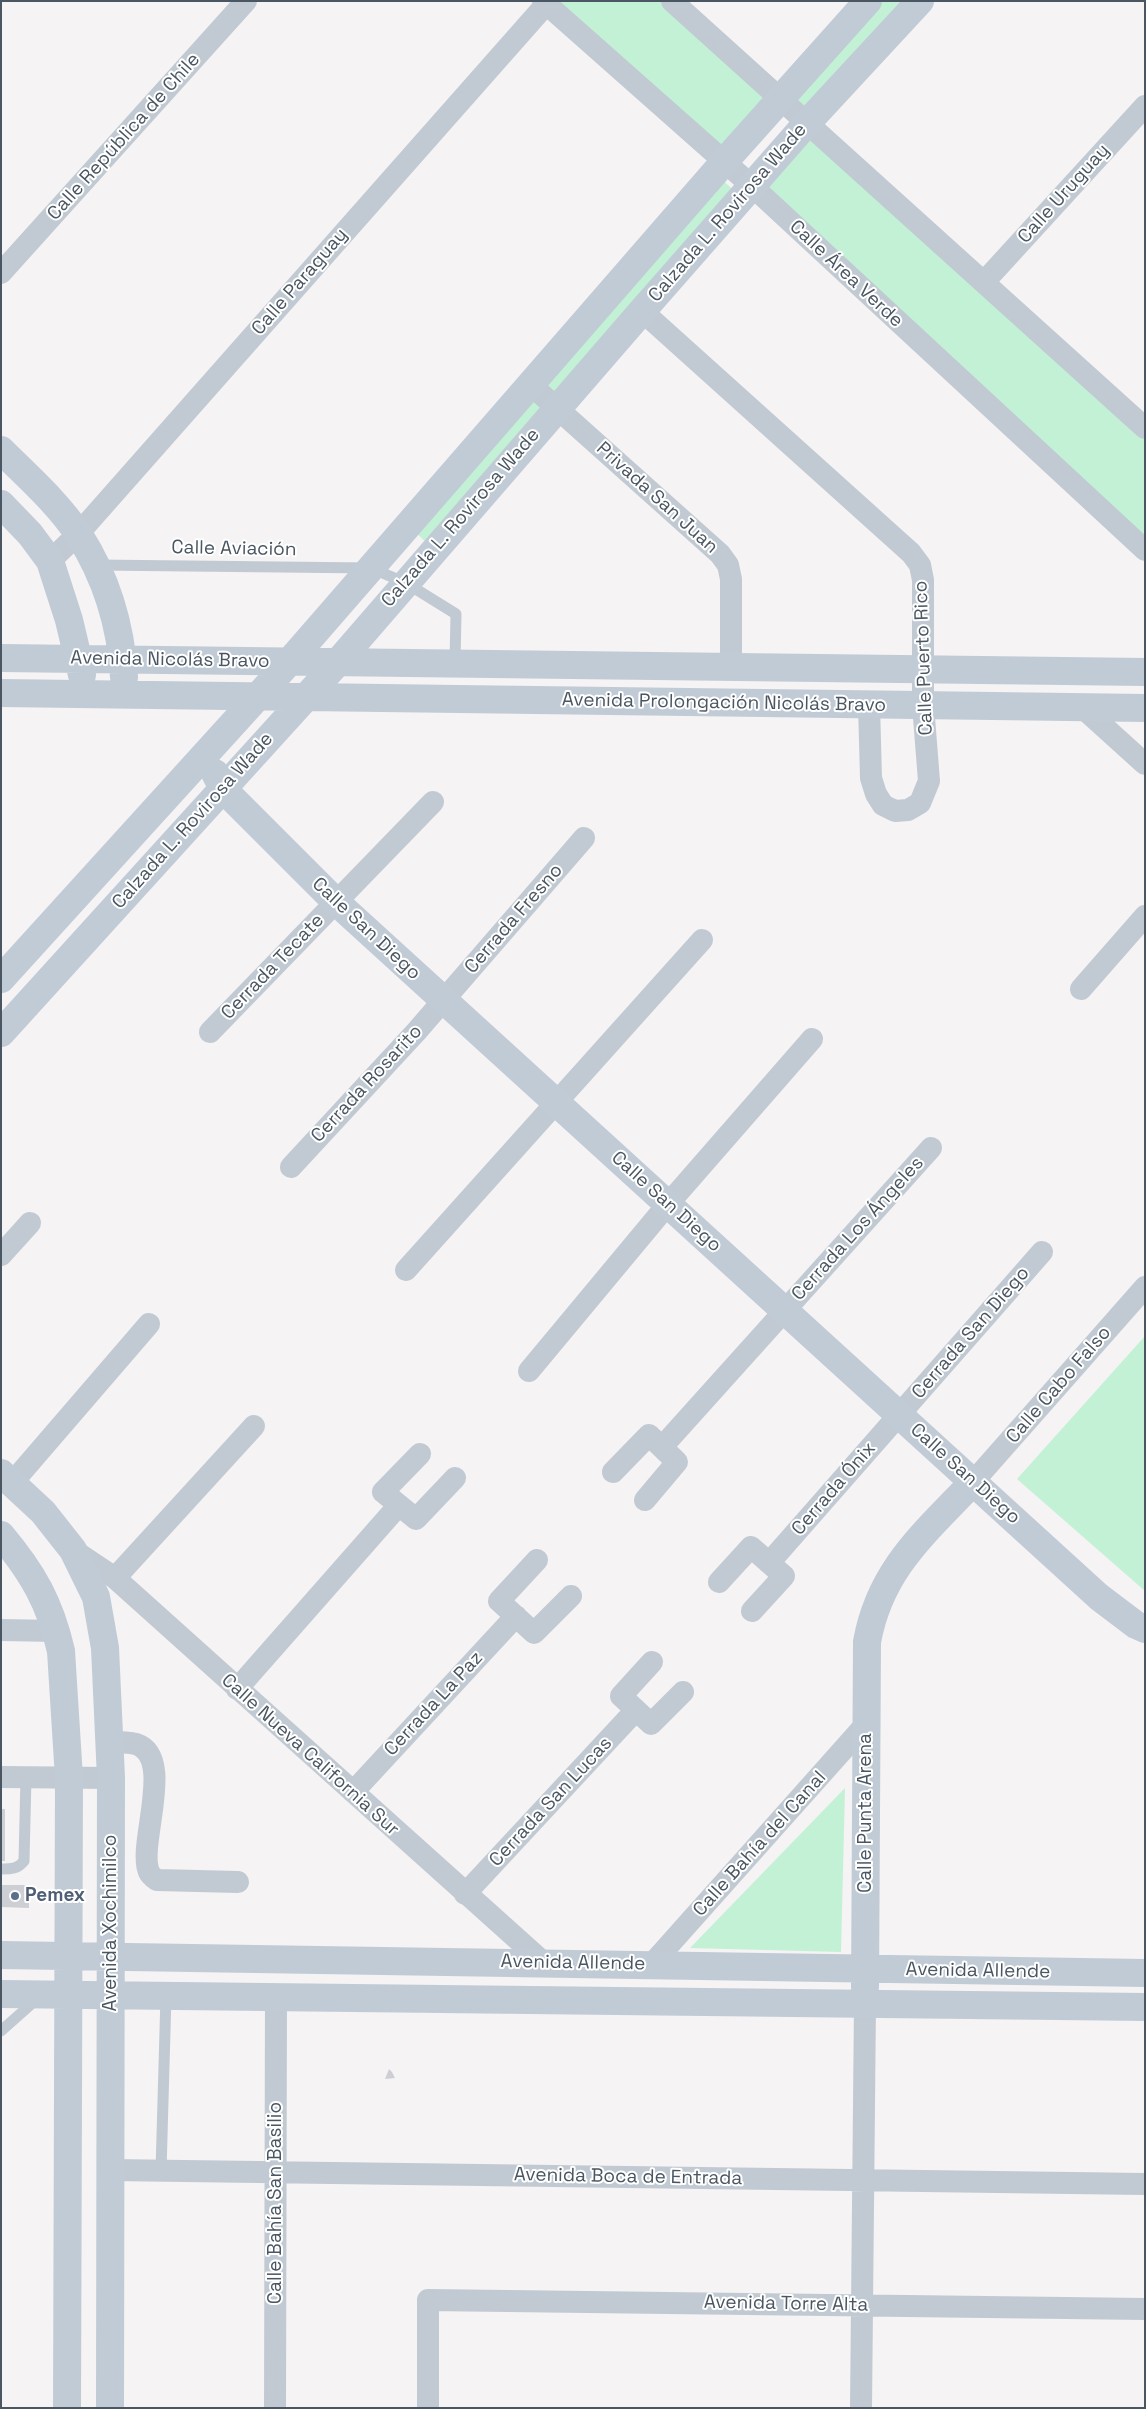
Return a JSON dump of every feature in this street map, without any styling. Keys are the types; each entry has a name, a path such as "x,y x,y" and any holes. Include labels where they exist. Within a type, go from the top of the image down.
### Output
{"street":[{"name":"Calle República de Chile","path":"1,273 246,1"},
{"path":"672,1 1145,428"},
{"name":"Calzada L. Rovirosa Wade","path":"1,979 206,756 724,162 868,1"},
{"name":"Calzada L. Rovirosa Wade","path":"1,1033 338,662 556,408 807,123 920,1"},
{"name":"Calle Área Verde","path":"546,2 752,186 1145,550"},
{"name":"Calle Paraguay","path":"50,561 78,534 546,2"},
{"name":"Calle Uruguay","path":"984,282 1145,106"},
{"name":"Calle Puerto Rico","path":"642,311 912,553 920,565 924,580 924,705 928,781 926,791 920,803 908,810 895,811 883,805 876,794 871,778 869,705"},
{"name":"Privada San Juan","path":"531,385 720,554 728,565 731,579 731,667"},
{"path":"1,450 43,492 78,534 96,565 115,616 123,659 126,696"},
{"path":"1,504 30,534 50,561 69,620 86,695"},
{"name":"Avenida Nicolás Bravo","path":"1,658 338,662"},
{"name":"Avenida Prolongación Nicolás Bravo","path":"338,662 1145,672"},
{"name":"Avenida Nicolás Bravo","path":"1,694 303,699"},
{"name":"Avenida Prolongación Nicolás Bravo","path":"303,699 1145,708"},
{"path":"1082,707 1145,764"},
{"name":"Calle San Diego","path":"206,756 223,789 336,902 1099,1597 1136,1625 1145,1629"},
{"name":"Cerrada Tecate","path":"210,1032 433,802"},
{"name":"Cerrada Fresno","path":"444,1000 584,838"},
{"path":"1082,990 1145,916"},
{"path":"406,1270 702,940"},
{"name":"Cerrada Rosarito","path":"291,1168 444,1000"},
{"path":"529,1371 668,1204 812,1039"},
{"name":"Cerrada Los Ángeles","path":"663,1448 931,1148"},
{"path":"1,1256 30,1223"},
{"name":"Cerrada San Diego","path":"899,1414 1042,1252"},
{"name":"Calle Cabo Falso","path":"973,1482 1145,1287"},
{"path":"7,1478 149,1324"},
{"name":"Cerrada Ónix","path":"769,1563 899,1414"},
{"path":"116,1578 254,1426"},
{"path":"613,1472 663,1448"},
{"path":"644,1500 663,1448"},
{"path":"420,1454 383,1492 416,1518 455,1478"},
{"name":"Avenida Xochimilco","path":"7,1478 43,1512 73,1550 96,1597 105,1648 111,1778 110,2408"},
{"name":"Calle Punta Arena","path":"861,2408 865,2180 867,1642 875,1606 888,1580 908,1552 973,1482"},
{"path":"237,1689 400,1505"},
{"path":"1,1535 27,1566 43,1595 56,1631 61,1652 69,1778 69,1956 55,1994 67,2408"},
{"path":"719,1582 751,1548 784,1576 752,1611"},
{"name":"Calle Nueva California Sur","path":"73,1550 116,1578 544,1964"},
{"path":"537,1560 499,1601 534,1633 571,1596"},
{"name":"Cerrada La Paz","path":"353,1792 516,1616"},
{"path":"1,1630 56,1631"},
{"path":"652,1662 622,1696 636,1710 651,1724 683,1692"},
{"name":"Cerrada San Lucas","path":"465,1894 636,1710"},
{"name":"Calle Bahía del Canal","path":"652,1964 866,1724"},
{"path":"110,1742 137,1744 148,1752 153,1768 154,1804 147,1858 149,1872 157,1880 238,1882"},
{"path":"1,1777 111,1778"},
{"name":"Avenida Allende","path":"1,1955 1145,1973"},
{"name":"Avenida Allende","path":"1,1994 1145,2007"},
{"name":"Calle Bahía San Basilio","path":"275,2408 276,1997"},
{"name":"Avenida Boca de Entrada","path":"110,2170 1145,2184"},
{"name":"Avenida Torre Alta","path":"428,2408 428,2300 1145,2309"}],"lane":[{"name":"Calle Aviación","path":"96,565 371,568"},
{"path":"371,568 406,582 456,614 455,664"},
{"path":"1,1869 13,1869 24,1860 26,1778"},
{"path":"1,2031 55,1994"},
{"path":"161,2171 166,1996"}],"green space":[{"path":"545,1 670,1 778,99 723,160"},
{"path":"872,1 917,1 807,120 785,99"},
{"path":"807,124 1145,428 1145,550 752,187"},
{"path":"716,174 741,197 557,407 532,384"},
{"path":"531,386 556,408 433,549 409,526"},
{"path":"1145,1336 1145,1591 1017,1479"},
{"path":"845,1788 841,1952 690,1948"}],"building":[{"path":"1,1809 5,1809 5,1861 1,1861"},
{"name":"Pemex","path":"1,1885 29,1885 29,1908 1,1907"},
{"path":"389,2069 392,2072 395,2078 385,2079"}],"place":[{"name":"Pemex","path":"15,1896"}]}
